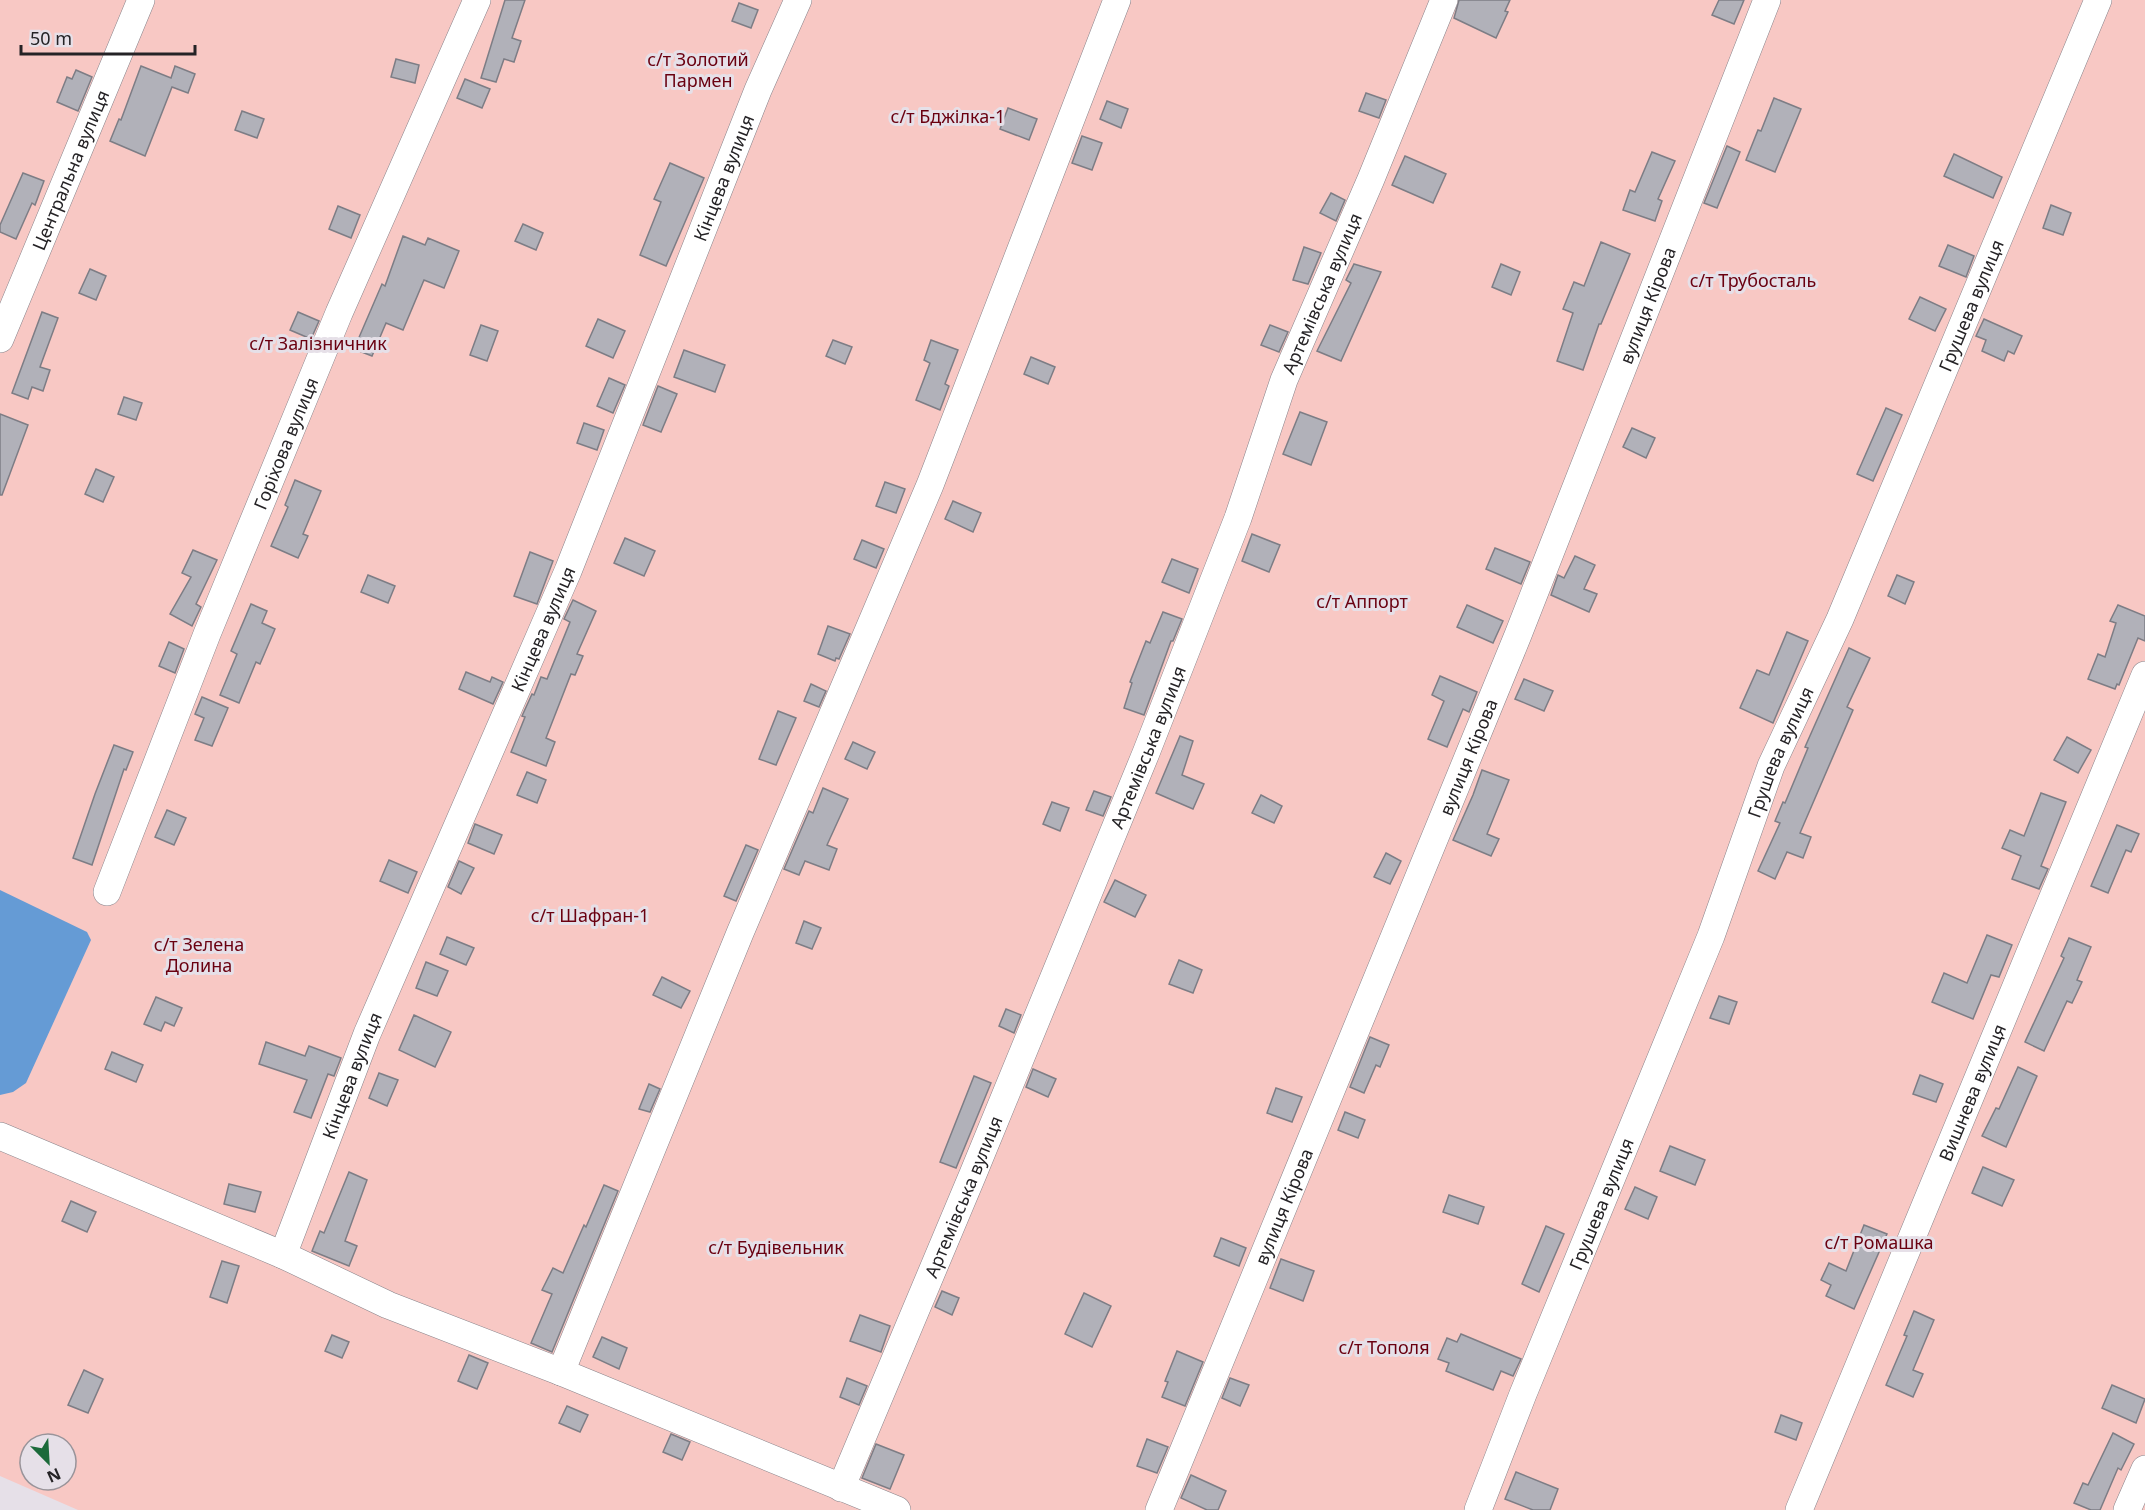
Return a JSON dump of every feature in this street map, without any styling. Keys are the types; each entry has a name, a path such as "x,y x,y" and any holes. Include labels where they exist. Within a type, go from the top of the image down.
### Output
{"street":[{"name":"Центральна вулиця","path":"0,339 141,0"},
{"name":"Горіхова вулиця","path":"107,892 207,634 339,313 477,0"},
{"name":"Кінцева вулиця","path":"284,1255 367,1034 568,571 758,90 798,0"},
{"path":"561,1372 740,933 930,485 1117,0"},
{"name":"Артемівська вулиця","path":"841,1488 1137,775 1238,518 1284,380 1371,179 1444,0"},
{"name":"вулиця Кірова","path":"1159,1510 1518,635 1767,0"},
{"name":"Грушева вулиця","path":"1478,1510 1523,1394 1711,936 1771,766 1845,608 2098,0"},
{"name":"Вишнева вулиця","path":"1799,1510 2145,675"},
{"path":"0,1136 284,1255 388,1305 561,1372 897,1510"},
{"path":"2127,1510 2145,1469"}],"green space":[{"path":"0,0 2145,0 2145,1510 78,1510 37,1492 78,1492 78,1432 18,1432 18,1484 0,1476"}],"water":[{"path":"0,890 87,932 91,940 26,1083 13,1092 0,1095"}],"building":[{"path":"505,0 525,0 512,38 521,41 514,62 504,59 496,82 481,78"},
{"path":"1459,0 1510,0 1505,11 1508,12 1496,38 1454,18"},
{"path":"1719,0 1744,0 1734,24 1712,15"},
{"path":"739,3 758,10 751,28 732,21"},
{"path":"396,59 419,65 415,83 391,77"},
{"path":"141,66 171,78 175,66 195,74 188,93 172,87 145,156 110,141 119,119 121,120"},
{"path":"76,70 92,77 78,111 57,102 67,77 72,79"},
{"path":"465,79 490,89 482,108 457,98"},
{"path":"1366,93 1386,100 1379,118 1359,111"},
{"path":"1774,98 1801,109 1775,172 1746,160"},
{"path":"1107,101 1128,109 1121,128 1100,119"},
{"path":"1008,108 1037,119 1029,140 1000,129"},
{"path":"242,111 264,119 257,138 235,130"},
{"path":"1082,136 1102,143 1092,170 1072,163"},
{"path":"1727,146 1740,152 1717,208 1704,203"},
{"path":"1652,152 1675,161 1658,199 1662,201 1655,221 1623,210 1630,190 1635,192"},
{"path":"1954,154 2002,177 1993,198 1944,176"},
{"path":"1405,156 1446,174 1433,203 1392,185"},
{"path":"670,163 704,178 666,266 640,255 661,202 654,199"},
{"path":"23,173 44,181 35,205 32,203 16,239 0,232 0,225"},
{"path":"1331,193 1345,200 1336,221 1320,213"},
{"path":"2051,205 2071,213 2063,235 2043,228"},
{"path":"338,206 360,215 351,238 329,229"},
{"path":"523,224 543,233 536,250 515,241"},
{"path":"403,236 425,245 428,238 459,251 444,288 424,280 403,330 386,323 372,356 354,349 382,284 385,286"},
{"path":"1601,242 1630,254 1601,324 1599,324 1583,370 1557,361 1573,313 1563,309 1574,282 1584,286"},
{"path":"1948,245 1974,256 1966,277 1939,266"},
{"path":"1304,247 1321,253 1308,284 1293,280"},
{"path":"1354,264 1381,272 1341,361 1317,351 1351,283 1346,280"},
{"path":"1501,264 1520,272 1511,295 1492,287"},
{"path":"90,269 106,276 96,300 79,293"},
{"path":"1920,297 1946,309 1935,331 1909,319"},
{"path":"42,312 58,318 40,367 50,370 43,391 32,387 28,399 12,393"},
{"path":"298,312 319,321 311,339 290,330"},
{"path":"598,319 625,331 613,358 586,346"},
{"path":"1984,319 2022,336 2014,354 2008,351 2004,361 1982,351 1986,340 1976,336"},
{"path":"481,325 498,331 487,361 470,355"},
{"path":"1270,325 1288,332 1279,352 1261,345"},
{"path":"833,340 852,347 845,364 826,356"},
{"path":"931,340 958,350 945,384 949,386 940,410 916,400 930,363 924,360"},
{"path":"684,350 725,365 715,392 674,377"},
{"path":"1031,357 1055,367 1048,384 1024,374"},
{"path":"609,378 625,385 613,413 597,406"},
{"path":"658,386 677,394 661,432 643,425"},
{"path":"124,397 142,403 136,420 118,414"},
{"path":"1886,408 1902,415 1873,481 1857,474"},
{"path":"1300,412 1327,422 1311,465 1283,454"},
{"path":"0,414 28,425 2,495 0,495"},
{"path":"584,423 604,430 597,450 577,443"},
{"path":"1632,428 1655,438 1646,458 1623,447"},
{"path":"96,469 114,477 103,502 85,494"},
{"path":"295,480 321,491 303,534 308,536 298,558 271,546 288,507 285,505"},
{"path":"885,482 905,489 896,513 876,506"},
{"path":"953,501 981,513 973,532 945,519"},
{"path":"1252,534 1280,545 1269,572 1242,561"},
{"path":"625,538 655,551 644,576 614,563"},
{"path":"862,540 884,549 876,568 854,559"},
{"path":"1495,548 1530,562 1521,584 1486,569"},
{"path":"193,550 217,560 196,604 201,607 192,626 170,614 191,577 182,573"},
{"path":"530,552 553,561 537,604 514,596"},
{"path":"1575,556 1595,565 1584,589 1597,594 1589,612 1551,595 1558,575 1564,578"},
{"path":"1172,559 1198,569 1189,593 1162,582"},
{"path":"368,575 395,586 388,603 361,592"},
{"path":"1897,575 1914,582 1905,604 1888,596"},
{"path":"573,600 596,611 577,654 583,656 575,675 571,674 546,738 555,742 546,766 511,752 525,717 522,716 532,694 534,695 541,677 547,679 570,622 564,619"},
{"path":"251,604 267,611 262,623 275,629 260,664 256,662 239,703 220,695 237,654 231,651"},
{"path":"1467,605 1503,621 1493,643 1457,627"},
{"path":"2118,605 2145,616 2145,641 2138,638 2119,685 2117,684 2115,689 2088,679 2098,654 2105,657 2116,623 2110,621"},
{"path":"1163,612 1182,619 1171,641 1144,715 1124,708 1132,683 1130,682 1146,641 1150,643"},
{"path":"828,626 850,634 839,659 836,658 835,661 818,654"},
{"path":"1787,632 1808,641 1773,723 1740,708 1757,670 1769,675"},
{"path":"169,642 184,649 175,673 159,666"},
{"path":"1849,648 1870,658 1847,707 1853,710 1800,833 1811,837 1803,858 1787,852 1775,879 1758,871 1780,823 1775,821 1808,748 1805,747"},
{"path":"466,672 490,682 492,677 503,682 493,704 459,689"},
{"path":"1440,676 1477,692 1469,712 1463,709 1447,747 1428,739 1444,701 1432,695"},
{"path":"1524,679 1553,691 1544,711 1515,699"},
{"path":"811,684 826,691 819,707 804,701"},
{"path":"202,697 228,708 212,746 195,740 204,718 195,714"},
{"path":"778,711 796,718 776,765 759,759"},
{"path":"1180,736 1193,741 1182,775 1204,784 1193,809 1156,793"},
{"path":"2067,737 2091,750 2078,773 2054,760"},
{"path":"853,742 875,752 867,769 845,759"},
{"path":"114,745 133,752 126,770 124,769 92,865 73,858"},
{"path":"1482,770 1509,780 1487,834 1499,839 1491,856 1453,840"},
{"path":"527,772 546,780 537,803 517,795"},
{"path":"823,788 848,799 827,845 837,849 829,870 805,861 799,875 784,869 809,811 813,813"},
{"path":"1094,791 1111,797 1103,816 1086,810"},
{"path":"2041,793 2066,802 2041,866 2048,869 2039,889 2012,879 2021,856 2002,848 2010,830 2024,836"},
{"path":"1261,795 1282,806 1274,823 1252,813"},
{"path":"1052,802 1069,808 1060,831 1043,824"},
{"path":"167,810 186,818 174,845 155,837"},
{"path":"475,824 502,835 494,854 468,843"},
{"path":"2117,825 2139,834 2131,852 2126,850 2108,893 2091,886"},
{"path":"746,845 758,850 736,901 724,896"},
{"path":"1386,853 1401,861 1390,884 1374,877"},
{"path":"389,860 417,872 408,893 380,881"},
{"path":"459,861 474,868 461,894 448,887"},
{"path":"1115,880 1146,895 1135,917 1104,902"},
{"path":"804,921 821,928 812,949 796,943"},
{"path":"1987,935 2012,945 1999,977 1991,975 1973,1019 1932,1002 1944,973 1967,983"},
{"path":"447,937 474,948 466,965 440,954"},
{"path":"2069,938 2091,947 2077,980 2082,982 2072,1003 2067,1001 2044,1051 2025,1042 2064,958 2061,956"},
{"path":"1179,960 1202,970 1193,993 1169,984"},
{"path":"426,962 448,971 437,996 416,988"},
{"path":"662,977 690,991 681,1008 653,995"},
{"path":"1719,996 1737,1002 1729,1024 1710,1018"},
{"path":"156,997 182,1008 174,1026 165,1022 161,1031 144,1024"},
{"path":"1006,1009 1021,1015 1014,1033 999,1026"},
{"path":"414,1015 451,1032 435,1067 399,1050"},
{"path":"1370,1037 1389,1045 1380,1067 1376,1065 1364,1093 1350,1087"},
{"path":"266,1042 305,1056 309,1046 341,1058 334,1076 328,1074 311,1118 294,1112 307,1080 259,1064"},
{"path":"112,1052 143,1065 136,1082 105,1069"},
{"path":"2018,1067 2037,1076 2006,1147 1982,1136 1996,1108 1999,1109"},
{"path":"1033,1069 1056,1079 1048,1097 1026,1087"},
{"path":"379,1073 398,1080 387,1106 369,1098"},
{"path":"1920,1075 1943,1084 1936,1102 1913,1094"},
{"path":"974,1076 991,1083 956,1168 940,1162"},
{"path":"649,1084 660,1089 650,1112 639,1109"},
{"path":"1276,1088 1302,1097 1292,1122 1267,1113"},
{"path":"1345,1112 1365,1120 1358,1138 1338,1130"},
{"path":"1670,1146 1705,1160 1695,1185 1660,1171"},
{"path":"1983,1167 2014,1180 2002,1206 1972,1193"},
{"path":"349,1172 367,1180 345,1241 357,1246 349,1266 312,1251 320,1231 324,1233"},
{"path":"229,1184 261,1192 255,1212 224,1204"},
{"path":"604,1185 618,1191 552,1352 531,1343 552,1294 542,1290 553,1268 563,1273"},
{"path":"1635,1187 1657,1197 1648,1219 1625,1209"},
{"path":"1449,1195 1484,1207 1478,1224 1443,1212"},
{"path":"71,1201 96,1212 87,1232 62,1221"},
{"path":"1864,1225 1887,1234 1854,1309 1826,1296 1831,1285 1821,1280 1829,1263 1846,1271"},
{"path":"1546,1226 1564,1234 1539,1292 1522,1284"},
{"path":"1221,1238 1246,1248 1239,1266 1214,1256"},
{"path":"1281,1259 1314,1271 1303,1301 1270,1288"},
{"path":"222,1261 239,1266 227,1303 210,1297"},
{"path":"942,1291 959,1298 952,1315 935,1307"},
{"path":"1084,1293 1111,1306 1092,1347 1065,1334"},
{"path":"1914,1311 1934,1320 1913,1370 1923,1374 1913,1397 1886,1385 1907,1336 1904,1335"},
{"path":"860,1315 890,1326 881,1352 850,1341"},
{"path":"1461,1334 1521,1359 1513,1376 1501,1371 1493,1390 1446,1371 1449,1363 1438,1359 1447,1338 1457,1342"},
{"path":"332,1335 349,1342 342,1358 325,1351"},
{"path":"602,1337 627,1348 619,1369 593,1357"},
{"path":"1177,1351 1203,1362 1185,1406 1162,1397 1168,1382 1165,1381"},
{"path":"469,1355 488,1363 477,1389 458,1381"},
{"path":"84,1370 103,1379 88,1413 68,1405"},
{"path":"847,1378 867,1386 859,1405 840,1397"},
{"path":"1230,1378 1249,1385 1240,1406 1222,1398"},
{"path":"2112,1385 2145,1399 2136,1423 2102,1408"},
{"path":"567,1406 588,1415 580,1432 559,1423"},
{"path":"1781,1415 1802,1423 1796,1440 1775,1432"},
{"path":"2113,1433 2134,1444 2121,1470 2118,1468 2100,1510 2091,1510 2074,1503 2083,1483 2088,1485"},
{"path":"671,1434 690,1442 682,1460 663,1452"},
{"path":"1147,1439 1168,1447 1157,1473 1137,1466"},
{"path":"876,1444 904,1455 890,1489 862,1478"},
{"path":"1516,1472 1558,1489 1550,1510 1533,1510 1505,1499"},
{"path":"1191,1475 1226,1491 1218,1510 1207,1510 1181,1498"}],"park label":[{"name":"с/т Золотий Пармен","path":"698,69"},
{"name":"с/т Бджілка-1","path":"948,116"},
{"name":"с/т Трубосталь","path":"1753,280"},
{"name":"с/т Залізничник","path":"318,343"},
{"name":"с/т Аппорт","path":"1362,601"},
{"name":"с/т Шафран-1","path":"590,915"},
{"name":"с/т Зелена Долина","path":"199,954"},
{"name":"с/т Ромашка","path":"1879,1242"},
{"name":"с/т Будівельник","path":"776,1247"},
{"name":"с/т Тополя","path":"1384,1347"}]}
